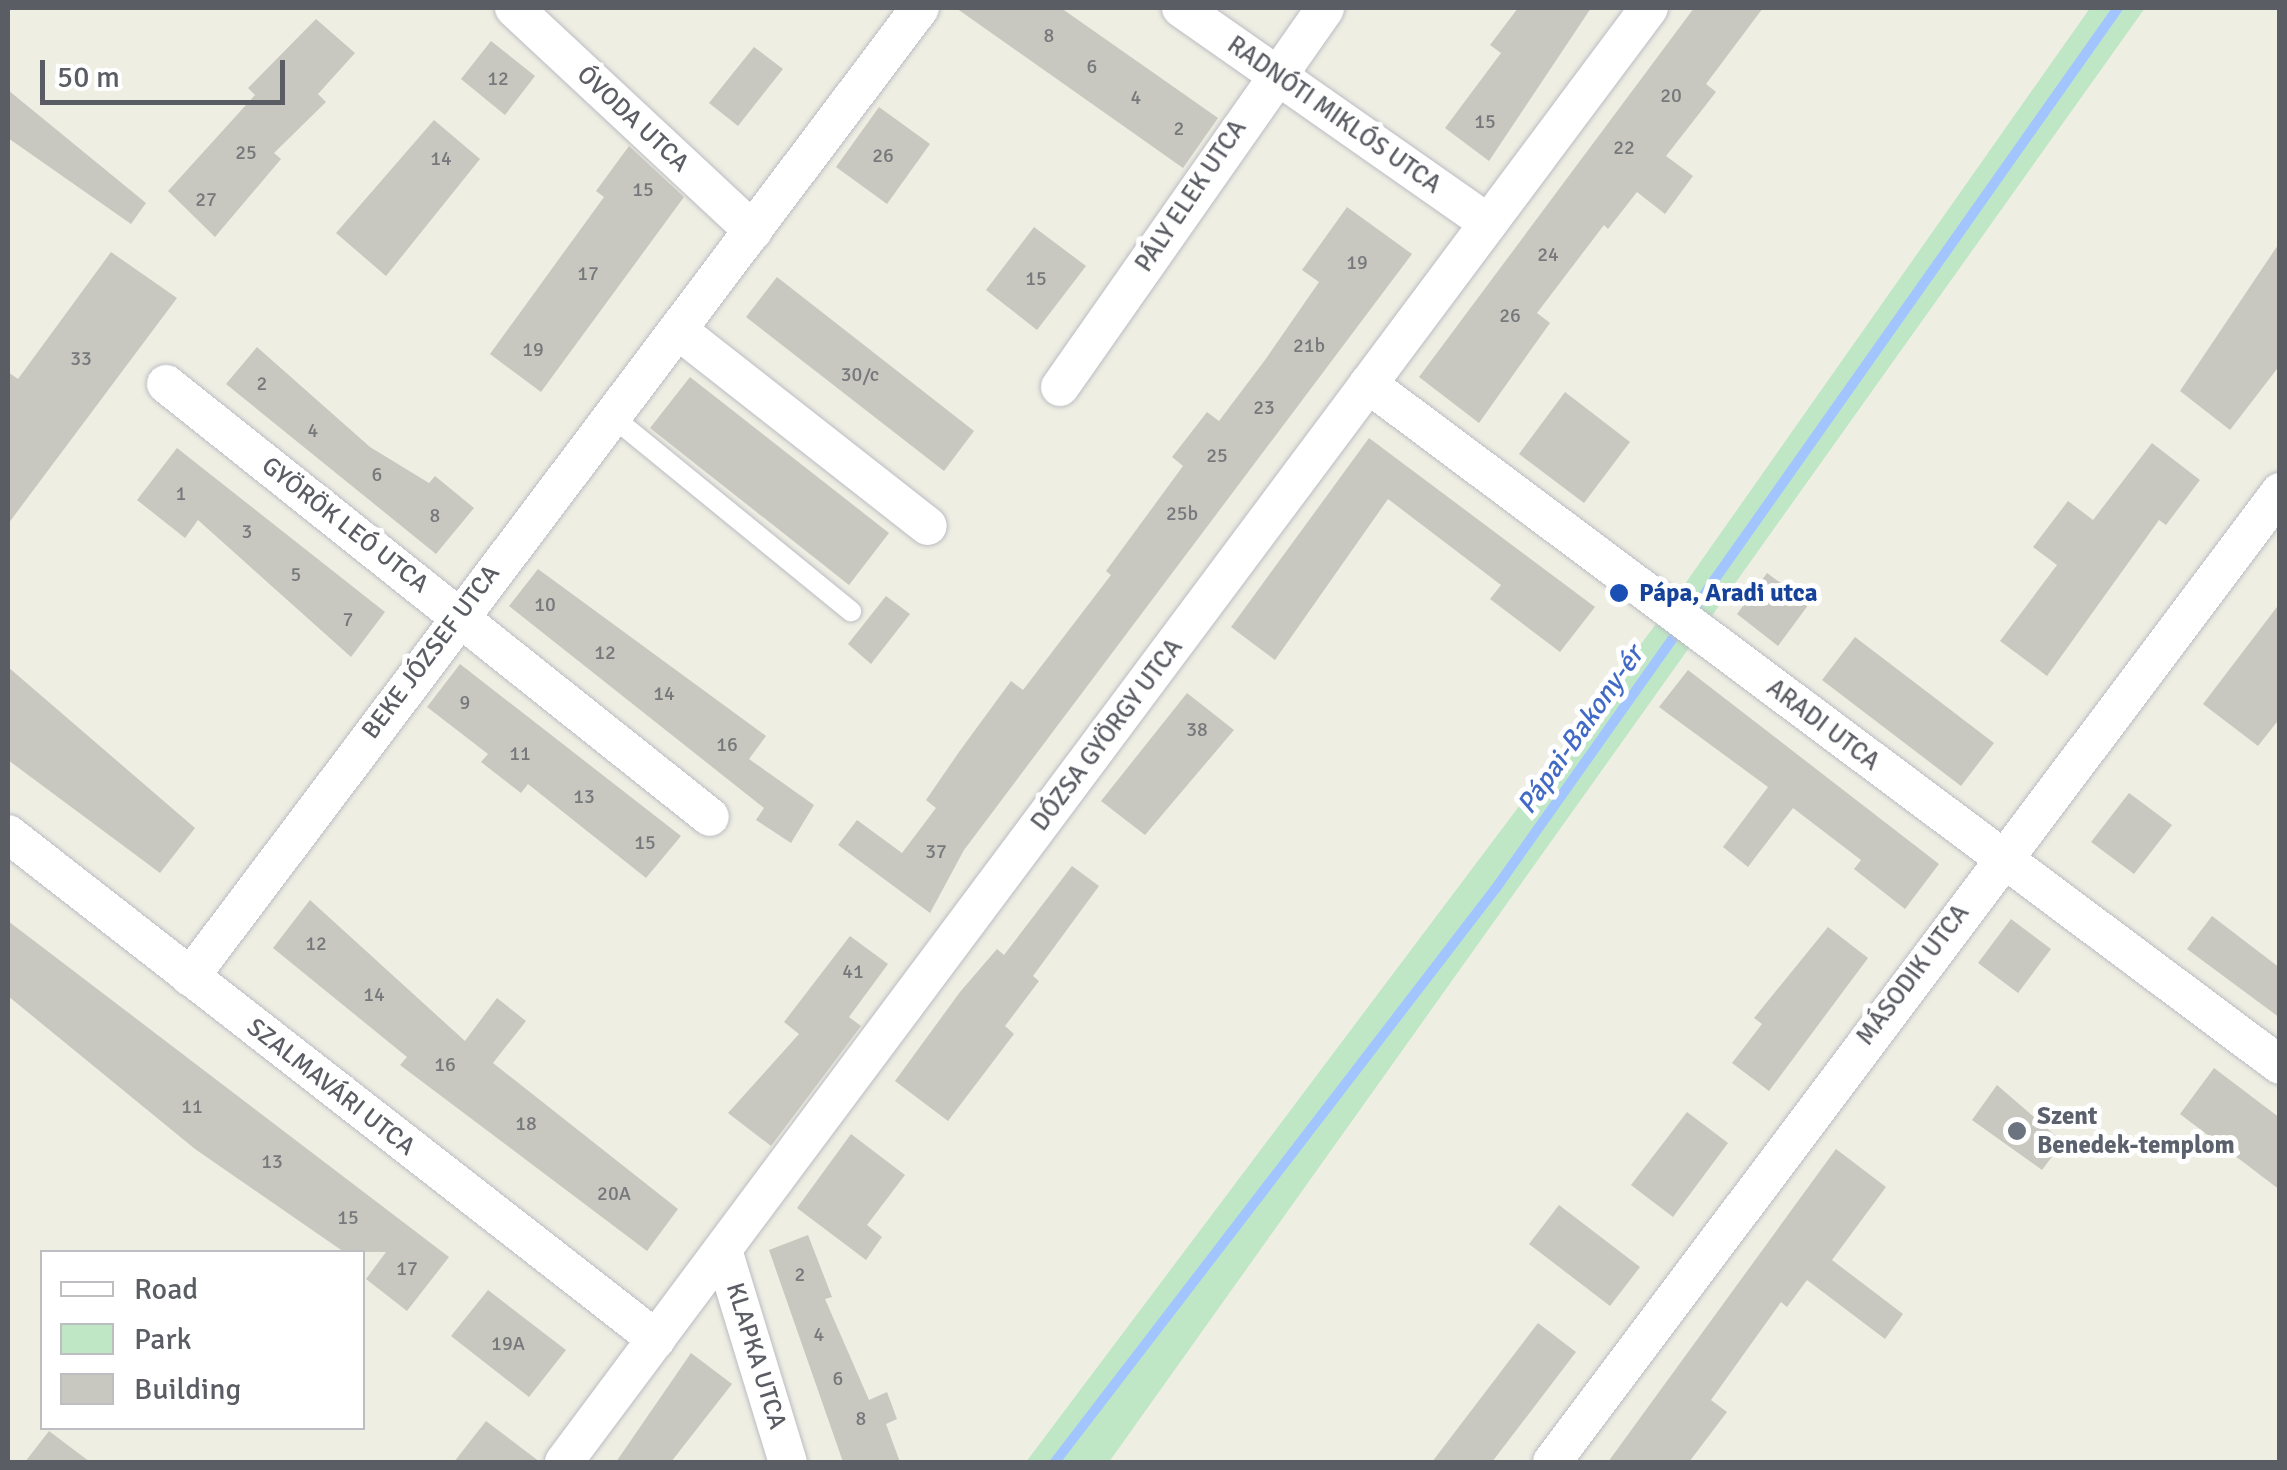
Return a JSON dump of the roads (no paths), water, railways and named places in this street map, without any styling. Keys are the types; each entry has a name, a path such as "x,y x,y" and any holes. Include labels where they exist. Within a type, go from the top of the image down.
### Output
{"street":[{"name":"ÓVODA UTCA","path":"514,8 753,230"},
{"name":"BEKE JÓZSEF UTCA","path":"190,977 458,613 614,418 920,8"},
{"name":"RADNÓTI MIKLÓS UTCA","path":"1181,8 1488,223"},
{"name":"PÁLY ELEK UTCA","path":"1060,388 1274,74 1324,8"},
{"name":"DÓZSA GYÖRGY UTCA","path":"564,1462 1648,8"},
{"path":"679,330 928,526"},
{"name":"GYÖRÖK LEÓ UTCA","path":"166,384 710,817"},
{"name":"ARADI UTCA","path":"1368,384 1662,609 1712,642 2280,1065"},
{"name":"MÁSODIK UTCA","path":"1552,1462 2001,856 2280,492"},
{"name":"SZALMAVÁRI UTCA","path":"8,834 656,1339"},
{"name":"KLAPKA UTCA","path":"724,1250 788,1462"}],"lane":[{"path":"614,418 851,611"}],"waterway":[{"name":"Pápai-Bakony-ér","path":"1691,613 2118,8"},
{"name":"Pápai-Bakony-ér","path":"1055,1462 1496,888 1681,627"}],"place":[{"name":"Pápa, Aradi utca","path":"1619,593"},
{"name":"Szent Benedek-templom","path":"2017,1131"}]}
